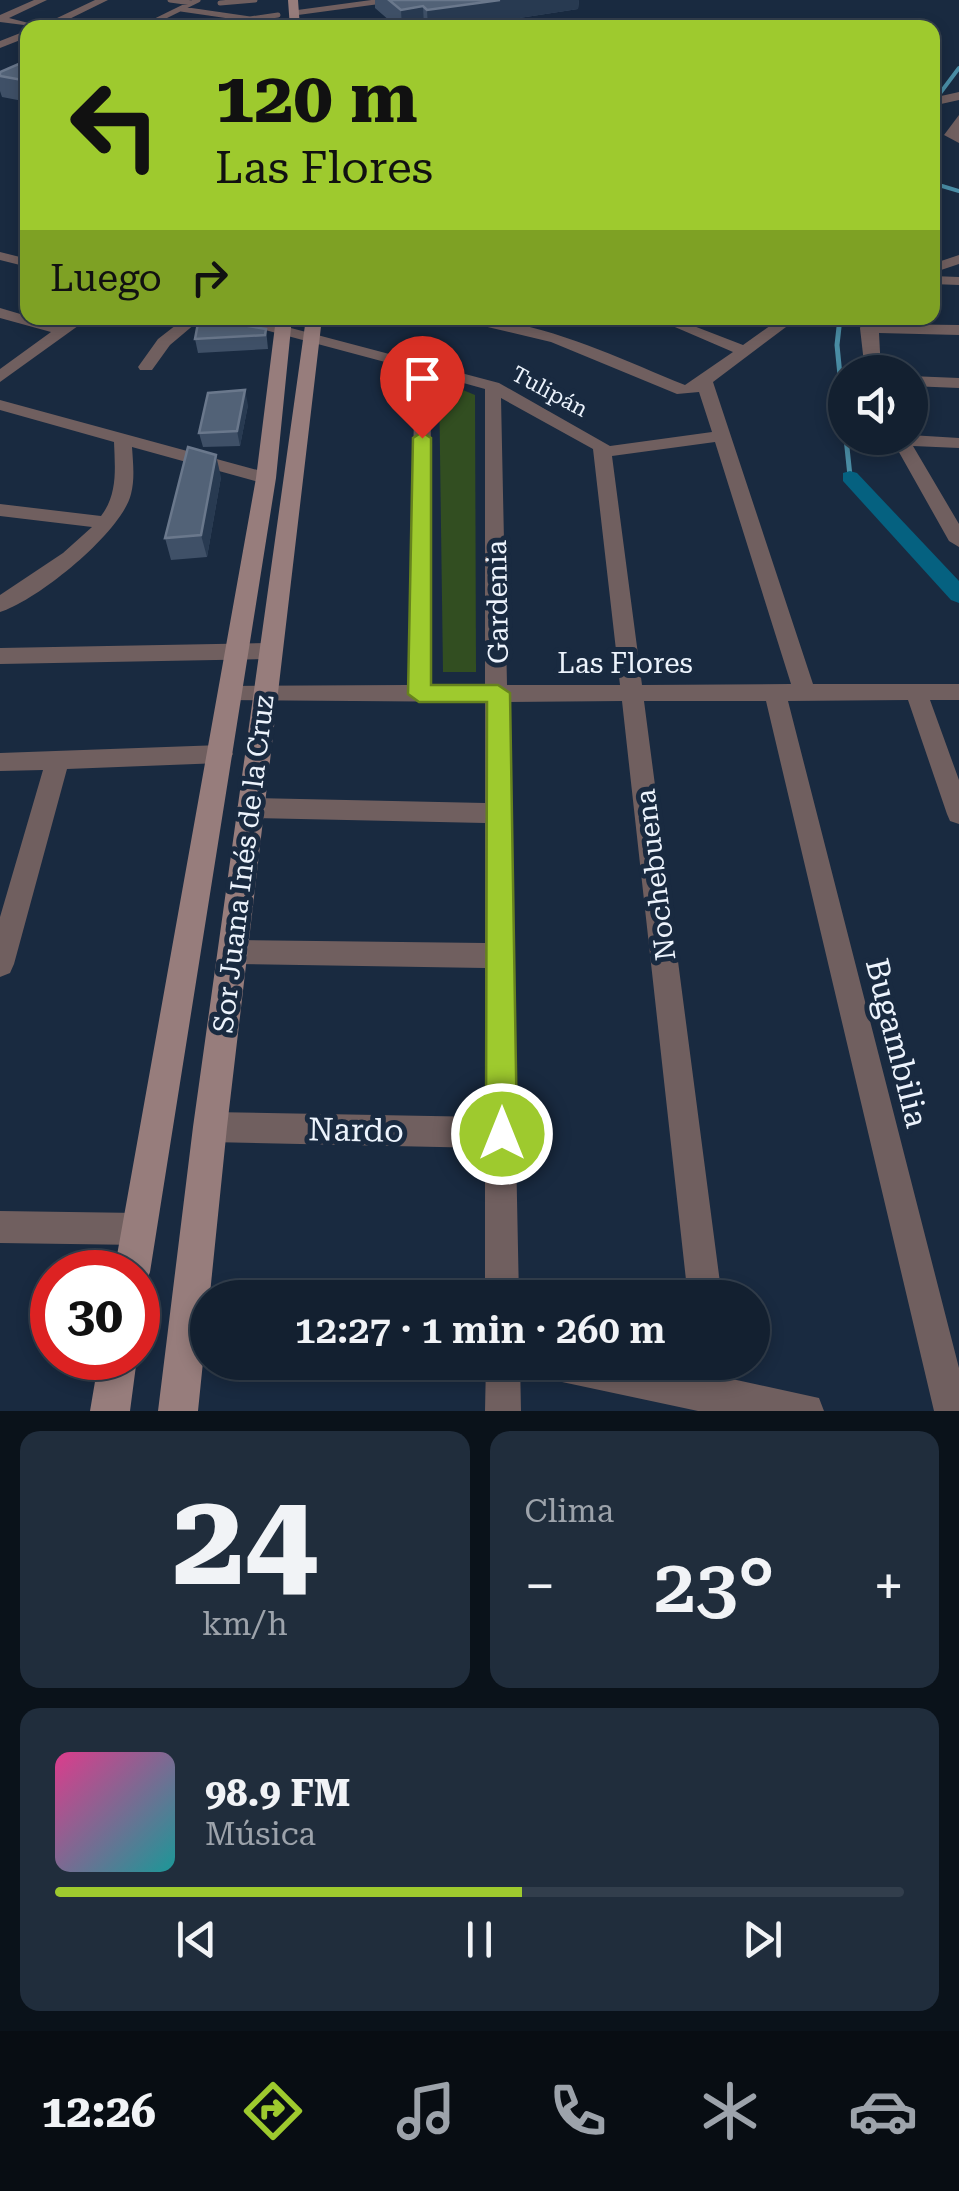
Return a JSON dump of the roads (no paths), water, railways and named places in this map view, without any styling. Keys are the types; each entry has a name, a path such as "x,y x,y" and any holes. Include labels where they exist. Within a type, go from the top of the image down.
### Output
{"main road":[{"name":"Sor Juana Inés de la Cruz","path":"200,1280 210,1127 270,651 288,414 284,325"},
{"name":"Sor Juana Inés de la Cruz","path":"135,1250 266,478 313,327"},
{"name":"Sor Juana Inés de la Cruz","path":"178,1411 190,1370"},
{"path":"110,1411 115,1380"}],"street":[{"path":"0,19 42,0"},
{"path":"58,20 103,0"},
{"path":"959,118 950,135 959,139"},
{"path":"44,325 63,330"},
{"path":"0,376 71,325"},
{"path":"146,367 164,342 185,325"},
{"path":"497,325 556,339 696,386 722,436 806,692"},
{"path":"678,325 746,352"},
{"path":"696,386 781,325"},
{"path":"869,325 872,355"},
{"path":"895,325 959,330"},
{"name":"Tulipán","path":"313,327 492,386 594,439 604,452"},
{"path":"419,694 423,365"},
{"path":"928,382 959,383"},
{"name":"Gardenia","path":"492,386 500,813 502,1280"},
{"path":"0,405 266,478"},
{"path":"604,452 722,436"},
{"path":"0,605 82,547 106,523 123,492 123,439"},
{"path":"928,441 959,443"},
{"name":"Nochebuena","path":"604,452 703,1280"},
{"path":"910,455 951,518 959,540"},
{"path":"0,510 106,523"},
{"path":"0,656 270,651"},
{"name":"Bugambilia","path":"775,692 952,1411"},
{"path":"916,692 959,814"},
{"name":"Las Flores","path":"230,694 959,692"},
{"path":"0,762 221,754"},
{"path":"0,964 58,759"},
{"path":"250,808 500,813"},
{"path":"234,952 500,956"},
{"name":"Nardo","path":"210,1127 502,1134"},
{"path":"0,1227 138,1229"},
{"path":"503,1380 504,1411"},
{"path":"659,1380 806,1411"}],"lane":[{"path":"170,0 195,2"},
{"path":"204,12 220,2 255,0"},
{"path":"294,6 390,0"},
{"path":"157,20 195,2"},
{"path":"181,8 250,20"}],"waterway":[{"path":"940,93 959,68"},
{"path":"940,185 959,191"},
{"path":"838,355 839,325"},
{"path":"848,455 850,476"},
{"path":"850,477 959,595"}]}
